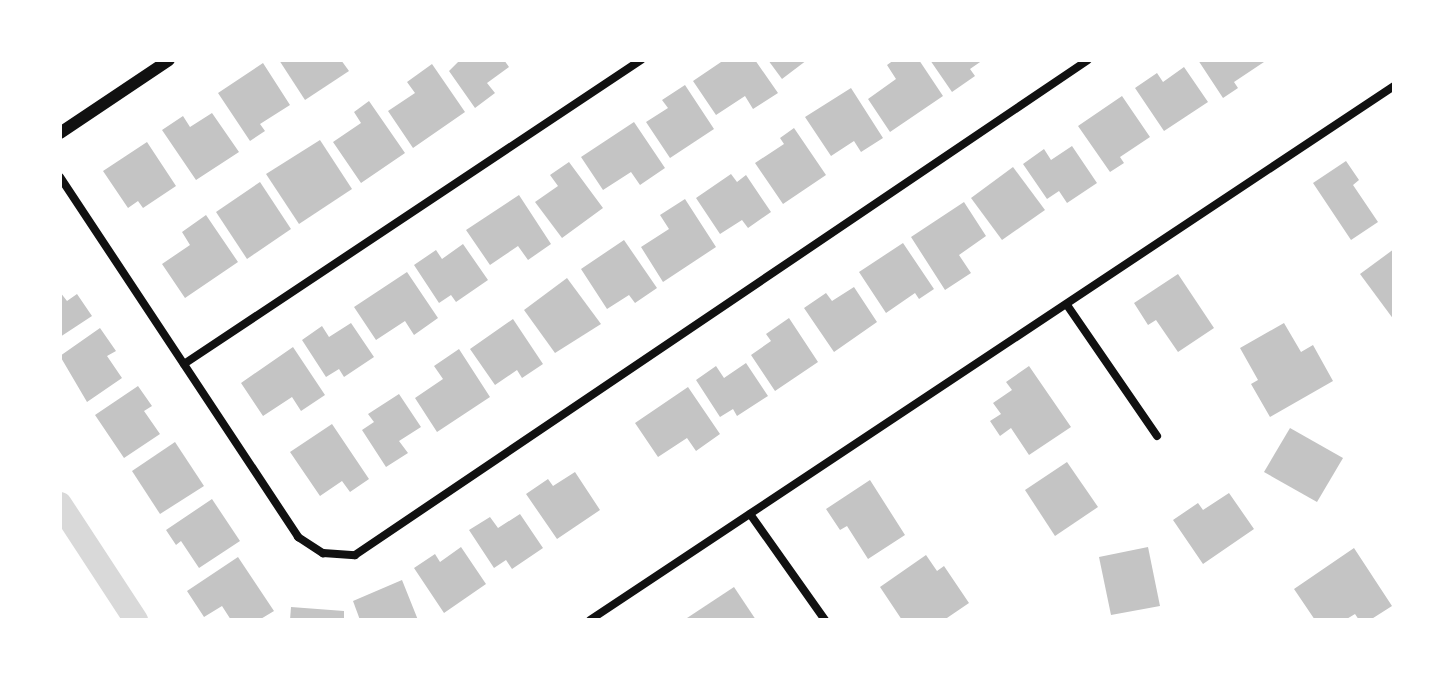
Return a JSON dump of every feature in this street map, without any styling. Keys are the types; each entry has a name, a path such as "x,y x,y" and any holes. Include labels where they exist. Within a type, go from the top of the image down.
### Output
{"street":[{"path":"60,133 169,60"},
{"path":"184,364 641,60"},
{"path":"60,177 298,537 323,553 355,555 1088,60"},
{"path":"590,620 1391,88 1394,100"},
{"path":"1067,305 1157,436"},
{"path":"750,514 825,620"}],"building":[{"path":"279,60 341,60 349,71 305,100"},
{"path":"460,60 504,60 509,67 487,83 495,93 475,108 449,71"},
{"path":"724,60 755,60 778,93 753,109 745,96 716,115 693,81"},
{"path":"768,60 807,60 782,79"},
{"path":"894,60 919,60 943,96 890,132 868,99 896,79 887,65"},
{"path":"930,60 983,60 970,69 975,76 952,92"},
{"path":"1198,60 1264,62 1234,82 1238,88 1223,98"},
{"path":"263,63 290,105 260,124 265,131 250,141 218,93"},
{"path":"432,64 465,112 413,148 388,111 415,93 407,82"},
{"path":"1184,67 1208,102 1164,131 1135,88 1157,73 1163,82"},
{"path":"685,85 714,129 670,158 646,122 668,108 662,100"},
{"path":"851,88 883,138 861,152 854,141 831,156 805,117"},
{"path":"1122,96 1150,137 1120,157 1124,163 1110,172 1078,126"},
{"path":"369,101 405,153 361,183 333,142 361,123 354,112"},
{"path":"212,113 239,152 196,180 162,130 183,116 190,127"},
{"path":"634,122 665,168 640,185 631,172 603,190 581,157"},
{"path":"794,128 826,175 783,204 755,163 784,144 780,138"},
{"path":"320,140 352,189 299,224 266,174"},
{"path":"147,142 176,186 143,208 138,201 128,208 103,171"},
{"path":"1072,146 1097,183 1067,203 1059,191 1047,199 1023,164 1044,149 1051,160"},
{"path":"1346,161 1359,180 1353,185 1378,222 1351,240 1313,183"},
{"path":"569,162 603,208 562,238 535,202 558,186 550,175"},
{"path":"1013,167 1045,210 1002,240 971,198"},
{"path":"731,174 737,182 746,175 771,212 748,228 742,220 720,234 696,198"},
{"path":"260,182 291,229 247,259 216,212"},
{"path":"519,195 551,244 528,260 518,246 490,265 466,230"},
{"path":"685,199 716,247 663,282 641,247 669,229 660,215"},
{"path":"964,202 986,236 959,255 971,273 945,290 911,237"},
{"path":"206,215 238,262 185,298 162,264 190,245 182,232"},
{"path":"624,240 657,288 635,303 629,295 607,309 581,269"},
{"path":"903,243 934,289 919,299 915,293 886,313 859,272"},
{"path":"463,244 488,280 456,302 451,295 439,303 414,265 436,250 442,259"},
{"path":"1394,249 1394,320 1360,274"},
{"path":"407,272 438,318 414,335 405,321 376,340 354,307"},
{"path":"1178,274 1214,328 1178,352 1156,320 1148,325 1134,303"},
{"path":"567,278 601,324 555,353 524,310"},
{"path":"854,287 877,322 834,352 804,308 826,293 832,301"},
{"path":"60,292 67,301 77,294 92,316 60,337"},
{"path":"789,318 818,362 775,391 751,355 771,341 766,334"},
{"path":"513,319 543,364 522,378 517,370 495,385 470,349"},
{"path":"351,323 374,357 344,377 339,369 326,377 302,340 322,326 329,337"},
{"path":"1284,323 1301,352 1313,345 1333,381 1270,417 1251,384 1258,380 1240,348"},
{"path":"100,328 116,351 107,356 122,378 87,402 60,356"},
{"path":"293,347 325,395 301,411 292,397 263,416 241,383"},
{"path":"459,349 490,397 437,432 415,398 443,379 434,366"},
{"path":"746,363 768,396 737,416 733,409 720,417 696,380 716,366 724,378"},
{"path":"1029,366 1071,427 1029,455 1011,428 1000,436 990,421 1001,414 993,403 1012,390 1006,382"},
{"path":"138,386 152,406 144,411 160,434 124,458 95,415"},
{"path":"688,387 720,434 696,451 687,438 658,457 635,423"},
{"path":"399,394 421,427 399,441 408,453 386,467 362,430 374,422 368,414"},
{"path":"332,424 369,479 350,492 342,481 320,496 290,452"},
{"path":"1290,428 1343,458 1317,502 1264,472"},
{"path":"175,442 204,486 160,514 132,471"},
{"path":"1067,462 1098,507 1055,536 1025,490"},
{"path":"575,472 600,510 557,539 526,494 548,479 553,486"},
{"path":"870,480 905,535 868,559 847,526 840,530 826,509"},
{"path":"1229,493 1254,529 1203,564 1173,520 1198,503 1203,510"},
{"path":"212,499 240,541 199,568 181,541 176,545 166,530"},
{"path":"520,514 543,548 512,569 506,560 494,568 469,530 490,517 498,528"},
{"path":"461,547 486,584 444,613 414,568 435,554 440,562"},
{"path":"1148,547 1160,606 1111,615 1099,557"},
{"path":"1354,548 1392,606 1370,620 1359,620 1355,614 1345,620 1315,620 1294,589"},
{"path":"926,555 937,571 944,566 969,603 944,620 902,620 880,587"},
{"path":"238,557 274,611 259,620 231,620 222,606 204,617 187,591"},
{"path":"402,580 418,620 360,620 353,601"},
{"path":"734,587 756,620 684,620"},
{"path":"291,607 344,611 344,620 290,620"}],"waterway":[{"path":"60,504 136,620"}]}
